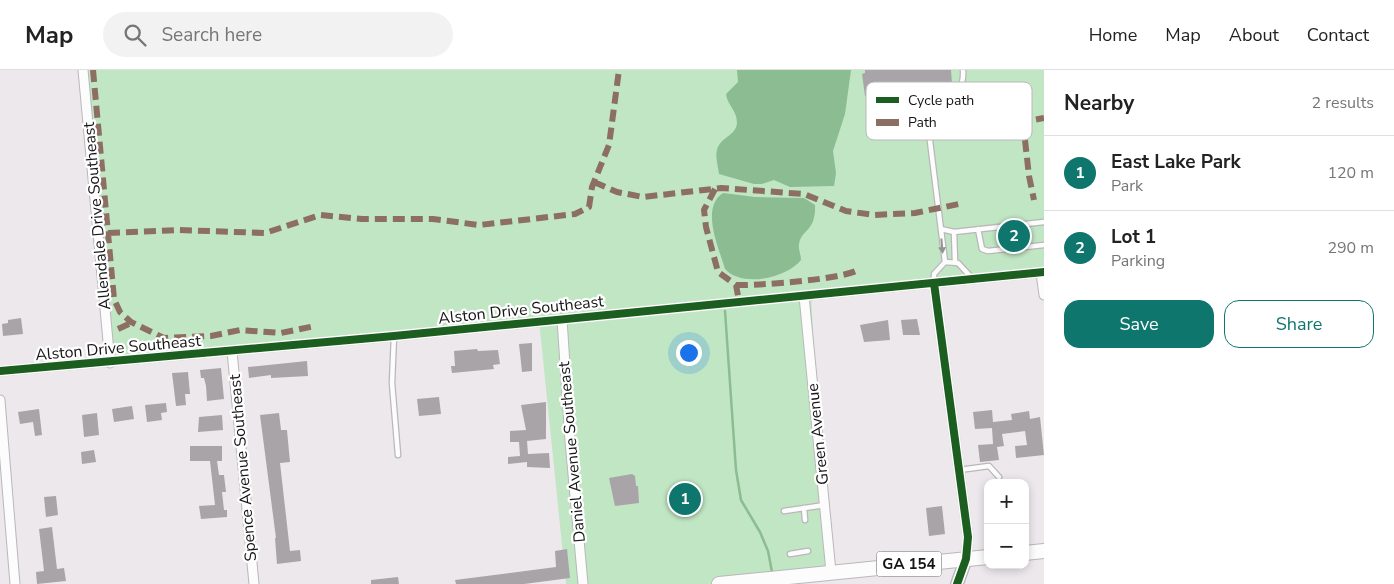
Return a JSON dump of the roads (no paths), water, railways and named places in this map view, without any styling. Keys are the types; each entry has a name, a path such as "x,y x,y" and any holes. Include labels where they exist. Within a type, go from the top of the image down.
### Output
{"main road":[{"path":"1029,553 1044,551"},
{"name":"GA 154","path":"719,584 984,557"}],"street":[{"name":"Allendale Drive Southeast","path":"83,70 110,363"},
{"name":"Alston Drive Southeast","path":"0,371 110,363 1043,273"},
{"path":"1043,273 1044,295"},
{"path":"934,284 968,537 966,559 957,584"},
{"name":"Green Avenue","path":"804,296 831,572"},
{"name":"Daniel Avenue Southeast","path":"562,319 570,441 583,584"},
{"name":"Spence Avenue Southeast","path":"232,351 254,584"},
{"path":"0,400 15,584"}],"lane":[{"path":"930,140 945,262"},
{"path":"941,229 954,232 1044,222"},
{"path":"978,229 982,249 988,251 1044,245"},
{"path":"954,232 955,261 972,280"},
{"path":"934,284 934,274 945,262 955,261"},
{"path":"394,336 392,383 398,456"},
{"path":"959,470 989,466 999,477"},
{"path":"784,510 825,505"},
{"path":"804,508 805,520"},
{"path":"790,554 808,552"}],"waterway":[{"path":"725,311 736,470 741,500 760,532 768,551 772,572"}],"place":[{"name":"Lot 1","path":"1014,236"},
{"name":"East Lake Park","path":"685,499"}]}
